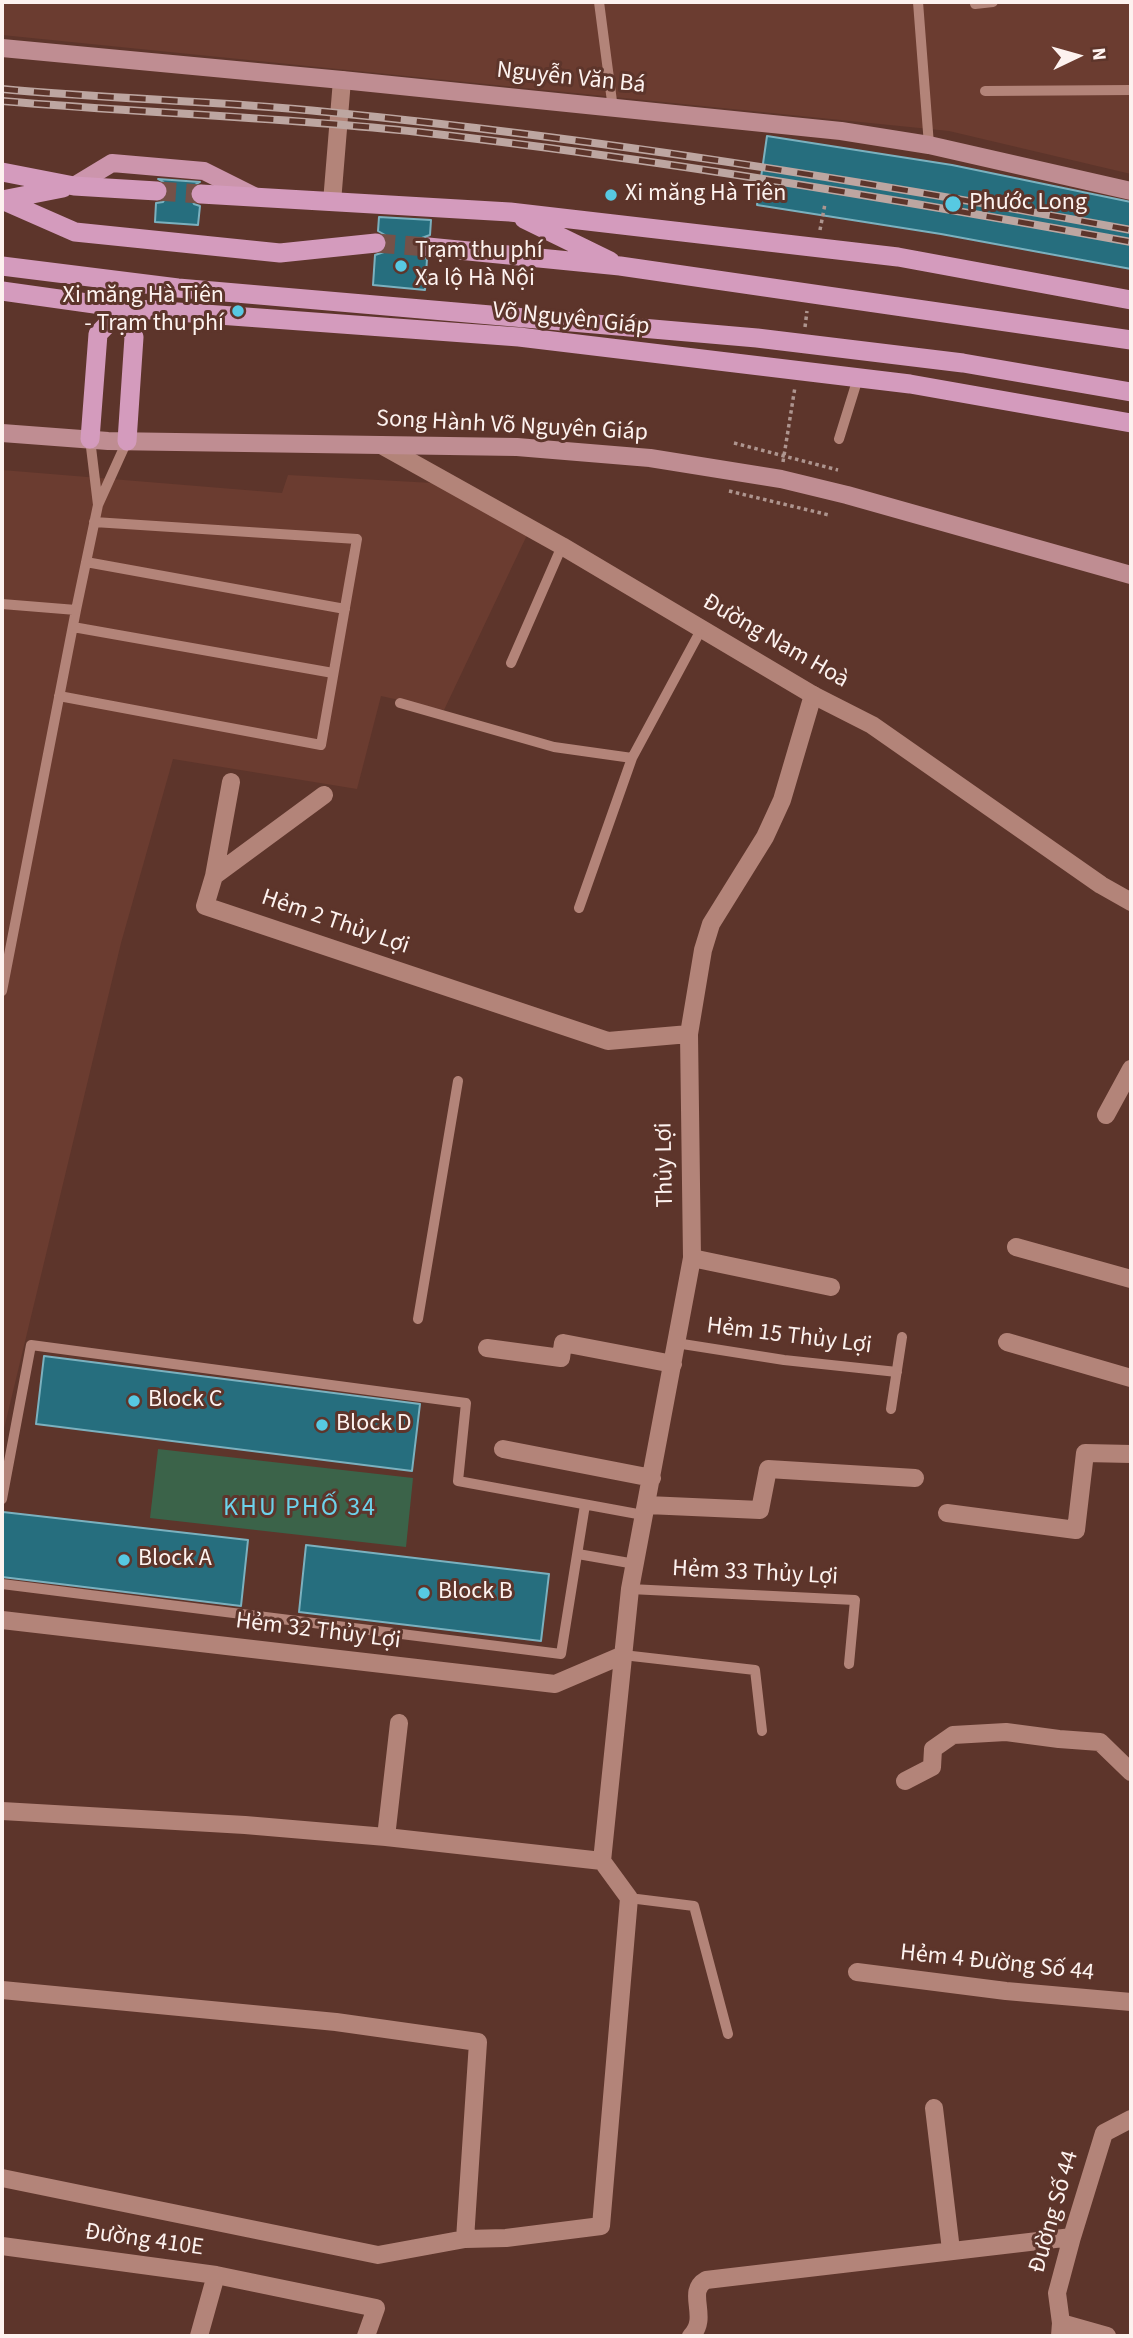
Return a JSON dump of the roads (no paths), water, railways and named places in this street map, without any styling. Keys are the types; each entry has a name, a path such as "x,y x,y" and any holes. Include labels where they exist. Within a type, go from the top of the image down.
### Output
{"highway":[{"path":"2,173 75,186 157,191"},
{"path":"2,200 75,186"},
{"path":"201,194 510,212 898,257 1131,300"},
{"path":"2,200 75,232 280,253 376,243"},
{"path":"510,212 620,266"},
{"path":"429,247 620,266 1131,340"},
{"name":"Võ Nguyên Giáp","path":"2,266 173,287 757,338 963,363 1131,392"},
{"path":"79,276 123,308 134,337 127,441"},
{"path":"90,439 98,334 123,308 173,287"},
{"name":"Võ Nguyên Giáp","path":"2,291 123,308 519,337 910,384 1131,424"}],"main road":[{"name":"Nguyễn Văn Bá","path":"2,48 841,131 929,145 1131,191"},
{"path":"75,186 112,163 204,171 257,198"},
{"name":"Song Hành Võ Nguyên Giáp","path":"2,433 127,441 517,447 584,451 716,467 847,495 1131,575"}],"street":[{"path":"332,202 342,80"},
{"name":"Đường Nam Hoà","path":"381,445 562,546 813,695 872,725 1101,885 1131,902"},
{"name":"Thủy Lợi","path":"602,1861 630,1588 692,1258 689,1034 702,950 711,924 765,837 782,800 813,695"},
{"path":"215,876 231,782"},
{"path":"215,876 324,795"},
{"name":"Hẻm 2 Thủy Lợi","path":"215,876 205,906 608,1041 689,1034"},
{"path":"1106,1115 1131,1069"},
{"path":"1016,1247 1131,1279"},
{"path":"692,1258 831,1287"},
{"path":"1007,1342 1131,1378"},
{"path":"487,1348 561,1357 563,1343 673,1364"},
{"path":"503,1449 652,1478"},
{"path":"947,1513 1076,1530 1085,1452 1131,1454"},
{"path":"645,1510 760,1510 768,1469 915,1478"},
{"name":"Hẻm 32 Thủy Lợi","path":"2,1620 555,1684 623,1655"},
{"path":"386,1837 399,1723"},
{"path":"905,1781 932,1767 933,1749 953,1735 1006,1732 1100,1742 1131,1772"},
{"path":"2,1811 246,1825 386,1837 602,1861 629,1898 601,2226 506,2238 465,2239 378,2255 2,2178"},
{"name":"Hẻm 4 Đường Số 44","path":"857,1972 1006,1991 1131,2003"},
{"path":"2,1990 336,2022 478,2042 465,2239"},
{"path":"934,2108 951,2250"},
{"name":"Đường Số 44","path":"1061,2330 1057,2294 1104,2133 1131,2119"},
{"path":"691,2336 700,2322 696,2291 699,2284 706,2280 1072,2237"},
{"name":"Đường 410E","path":"2,2246 216,2275 199,2336"},
{"path":"216,2275 376,2308 366,2336"},
{"path":"1061,2330 1107,2336"}],"lane":[{"path":"599,2 613,109"},
{"path":"918,2 929,145"},
{"path":"975,4 993,2"},
{"path":"985,91 1131,90"},
{"path":"839,439 858,377"},
{"path":"90,439 98,505"},
{"path":"2,990 5,951 94,522 98,505 127,441"},
{"path":"59,696 320,745 357,539 94,522"},
{"path":"511,663 562,546"},
{"path":"86,562 345,609"},
{"path":"2,604 76,610"},
{"path":"73,627 334,673"},
{"path":"579,908 632,758 702,628"},
{"path":"400,703 554,747 632,758"},
{"path":"418,1319 458,1081"},
{"name":"Hẻm 15 Thủy Lợi","path":"891,1409 902,1337"},
{"name":"Hẻm 15 Thủy Lợi","path":"676,1343 784,1360 897,1372"},
{"path":"2,1499 32,1345 466,1403 458,1481 585,1506 645,1510"},
{"path":"2,1584 561,1654 585,1506"},
{"path":"578,1554 635,1564"},
{"name":"Hẻm 33 Thủy Lợi","path":"630,1588 855,1600 849,1664"},
{"path":"623,1655 755,1670 762,1731"},
{"path":"629,1898 694,1906 728,2034"}],"tunnel":[{"path":"157,191 201,194"},
{"path":"376,243 428,247"}],"railway":[{"path":"2,89 286,108 529,135 730,162 1131,230"},
{"path":"2,101 314,123 508,143 776,181 1131,242"}],"place":[{"name":"Xi măng Hà Tiên","path":"611,195"},
{"name":"Phước Long","path":"953,204"},
{"name":"Trạm thu phí Xa lộ Hà Nội","path":"401,266"},
{"name":"Xi măng Hà Tiên - Trạm thu phí","path":"238,311"},
{"name":"Block C","path":"134,1401"},
{"name":"Block D","path":"322,1425"},
{"name":"Block A","path":"124,1560"},
{"name":"Block B","path":"424,1593"}],"district":[{"name":"KHU PHỐ 34","path":"300,1509"}]}
